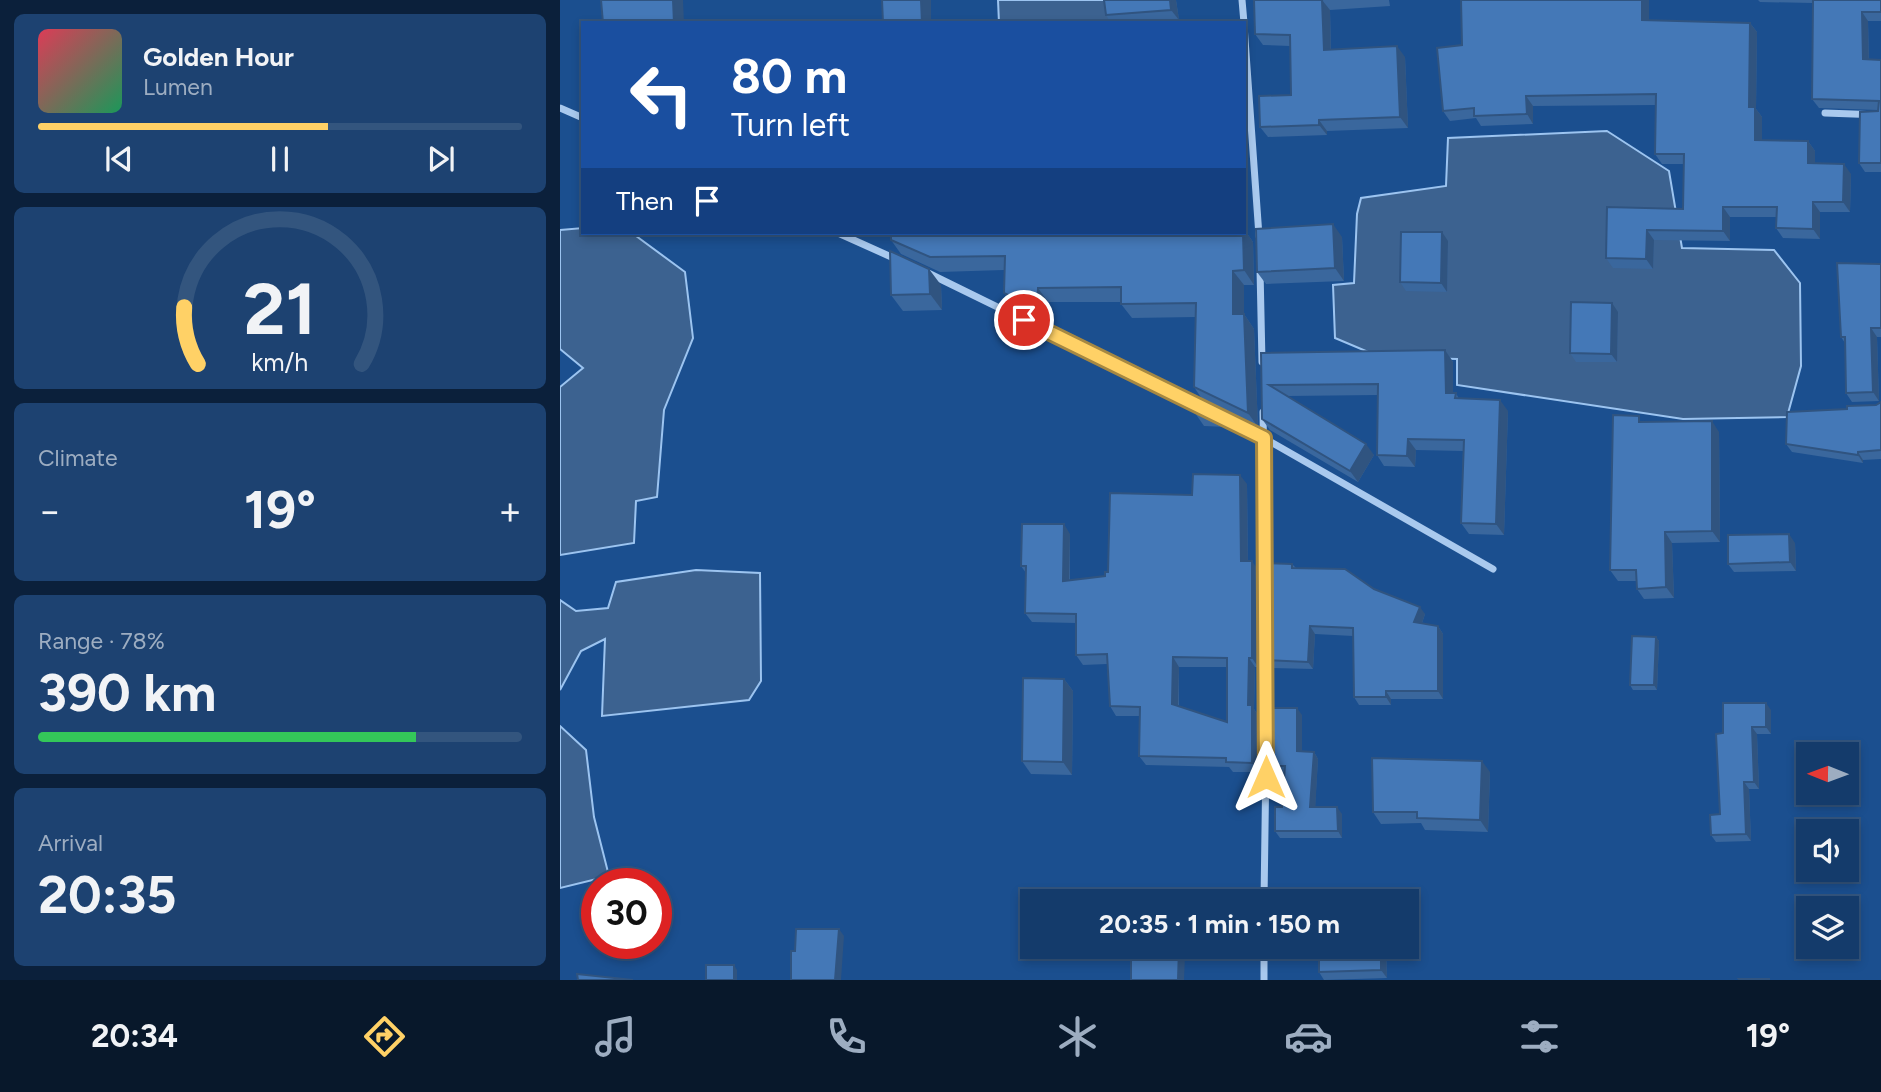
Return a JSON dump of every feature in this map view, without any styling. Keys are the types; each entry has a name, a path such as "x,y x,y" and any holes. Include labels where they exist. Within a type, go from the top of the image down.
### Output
{"street":[{"path":"1242,0 1244,21"},
{"path":"1246,52 1260,252"},
{"path":"560,108 581,117"},
{"path":"1825,113 1881,116"},
{"path":"842,235 907,264"},
{"path":"1260,265 1262,372"},
{"path":"918,269 1264,438 1493,569"},
{"path":"1263,398 1266,608"},
{"path":"1266,648 1266,729"},
{"path":"1265,889 1266,742"},
{"path":"1264,959 1264,980"}],"water":[{"path":"998,0 1109,0 1112,21 999,21"},
{"path":"1607,131 1669,171 1682,248 1774,250 1800,283 1801,366 1787,417 1683,419 1457,385 1457,359 1380,357 1335,338 1333,285 1354,283 1357,214 1361,198 1446,186 1448,138"},
{"path":"581,228 581,235 635,235 685,272 693,338 664,410 657,497 636,501 634,543 560,555 560,387 583,368 560,349 560,230"},
{"path":"696,570 760,573 761,681 749,700 602,716 605,639 581,651 560,690 560,600 576,611 608,608 616,582"},
{"path":"560,726 586,750 594,817 607,868 581,868 581,883 560,888"}],"building":[{"path":"601,0 673,0 674,21 603,21"},
{"path":"882,0 921,0 922,21 883,21"},
{"path":"1104,0 1170,0 1171,10 1106,15"},
{"path":"1254,0 1322,0 1324,50 1397,46 1400,117 1319,120 1319,125 1260,127 1259,96 1291,95 1290,35 1255,34"},
{"path":"1461,0 1642,0 1642,20 1750,23 1749,107 1755,107 1755,140 1808,141 1808,163 1844,164 1843,202 1813,202 1813,229 1776,228 1777,207 1723,207 1723,231 1647,230 1646,259 1606,258 1607,207 1683,209 1684,154 1655,154 1656,94 1526,96 1527,114 1474,116 1474,108 1443,111 1437,48 1462,45"},
{"path":"1813,0 1881,0 1881,12 1862,12 1863,59 1881,60 1881,163 1859,163 1860,112 1878,111 1879,101 1812,99"},
{"path":"1333,224 1335,268 1257,272 1256,229"},
{"path":"1401,232 1442,232 1441,283 1400,282"},
{"path":"891,235 1243,235 1244,270 1233,271 1233,314 1244,314 1248,413 1194,387 1196,303 1121,304 1121,287 1038,288 1037,310 1004,293 1005,256 930,257 891,240"},
{"path":"890,251 929,269 930,294 891,295"},
{"path":"1837,263 1881,264 1881,328 1871,328 1873,392 1846,393 1845,337 1841,337"},
{"path":"1571,302 1612,303 1611,354 1570,353"},
{"path":"1445,350 1446,393 1456,393 1455,398 1500,400 1496,524 1461,523 1464,440 1408,439 1407,456 1377,455 1378,384 1269,385 1366,444 1350,471 1262,419 1261,353"},
{"path":"1195,402 1218,414 1195,413"},
{"path":"1881,402 1881,450 1858,452 1858,455 1786,444 1787,412 1847,409 1847,406 1876,405"},
{"path":"1613,415 1639,416 1639,422 1712,421 1712,531 1665,532 1666,587 1637,589 1636,570 1610,570"},
{"path":"1193,474 1240,475 1241,561 1252,561 1252,658 1249,658 1248,705 1252,705 1252,763 1226,762 1226,758 1139,756 1140,707 1110,706 1107,654 1076,655 1076,614 1025,613 1026,566 1021,566 1022,524 1064,524 1063,581 1105,576 1105,572 1108,572 1110,493 1192,495","holes":["1173,657 1227,658 1227,722 1172,704"]},
{"path":"1789,534 1790,562 1728,564 1728,535"},
{"path":"1266,563 1292,564 1292,568 1345,569 1374,589 1420,607 1414,622 1438,626 1438,691 1386,691 1386,697 1354,697 1353,628 1310,626 1308,662 1265,660"},
{"path":"1632,636 1656,637 1654,685 1630,685"},
{"path":"1023,678 1064,679 1063,762 1022,761"},
{"path":"1723,703 1766,703 1766,727 1752,727 1754,782 1744,782 1746,834 1711,835 1710,815 1720,814 1716,734 1723,733"},
{"path":"1266,708 1297,708 1297,751 1314,752 1310,807 1337,807 1338,831 1275,831 1275,807 1282,807 1285,766 1266,766"},
{"path":"1372,758 1482,761 1480,820 1417,818 1417,812 1373,812"},
{"path":"796,929 839,929 835,980 791,980 791,951 795,951"},
{"path":"1131,959 1179,959 1178,980 1131,980"},
{"path":"1319,959 1381,959 1381,970 1319,972"},
{"path":"706,965 734,965 734,980 706,980"},
{"path":"577,974 633,980 578,980"}],"route":[{"path":"1024,320 1264,438 1266,777"}]}
